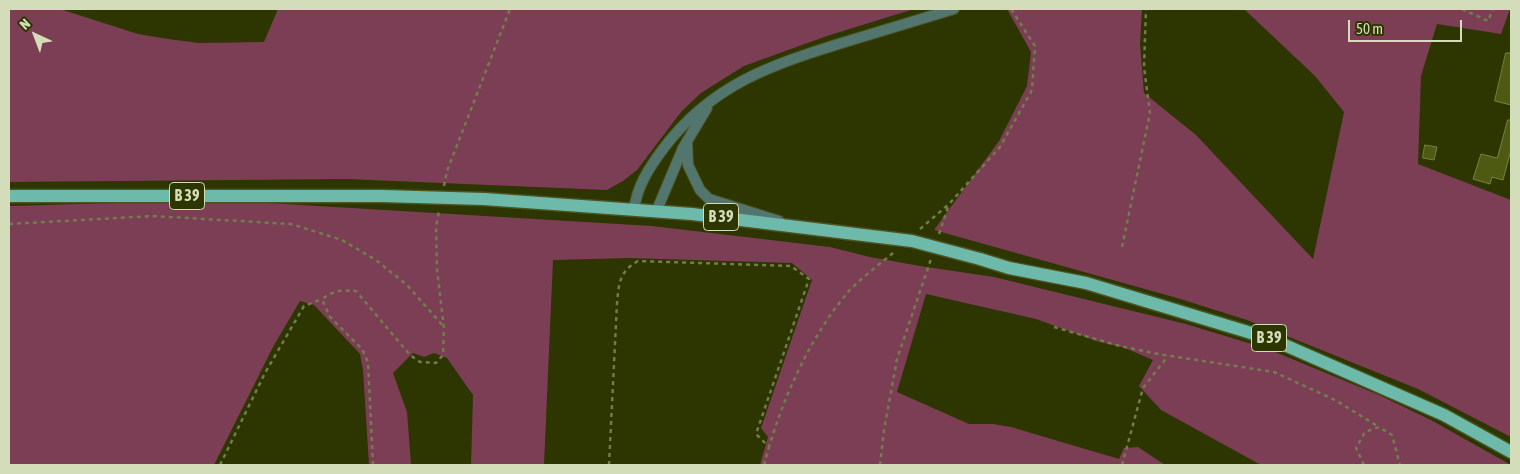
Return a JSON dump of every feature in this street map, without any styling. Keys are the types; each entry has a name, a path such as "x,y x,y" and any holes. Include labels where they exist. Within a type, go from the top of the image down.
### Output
{"main road":[{"name":"B 39","path":"9,196 382,196 484,199 692,214 912,241 1009,268 1086,283 1271,339 1444,415 1511,452"}],"street":[{"path":"634,210 635,198 640,185 653,162 676,132 717,96 734,85 769,68 806,55 954,9"},
{"path":"656,212 687,141 706,109 717,96"},
{"path":"687,141 688,165 700,190 710,199 777,220 786,226"}],"path":[{"path":"444,190 447,171 510,9"},
{"path":"913,235 949,204 1000,147 1032,90 1035,46 1011,9"},
{"path":"1122,247 1150,113 1144,67 1146,9"},
{"path":"1462,9 1488,21 1493,9"},
{"path":"937,240 949,204"},
{"path":"220,465 266,373 304,306 322,299 333,291 356,291 410,355 420,362 436,363 443,355 444,328 436,270 436,227 440,208"},
{"path":"9,224 153,216 291,224 342,240 376,260 407,285 444,328"},
{"path":"764,465 778,418 805,357 850,290 899,247"},
{"path":"880,465 884,430 897,359 931,259"},
{"path":"608,465 617,303 620,280 627,267 638,261 792,266 810,279 756,434 769,447"},
{"path":"322,299 330,316 362,349 368,362 373,465"},
{"path":"1054,327 1120,346 1168,356 1274,372 1335,400 1392,435 1400,465"},
{"path":"1122,465 1144,388 1168,356"},
{"path":"1364,465 1356,448 1364,432 1379,427"}],"shaded area":[{"path":"9,9 60,9 138,34 199,43 264,42 278,9 914,9 827,36 744,66 701,93 681,112 637,170 607,190 347,179 9,182"},
{"path":"1007,9 1142,9 1140,44 1144,93 1196,135 1313,259 1344,112 1315,76 1244,9 1510,9 1501,34 1437,24 1421,76 1418,164 1511,200 1511,437 1418,389 1247,320 1177,298 934,230 999,141 1027,86 1031,52"},
{"path":"117,203 268,203 652,226 830,247 870,257 994,277 1186,324 1268,349 1379,395 1431,420 1511,465 1261,465 1161,410 1139,386 1153,360 1125,348 1096,341 1036,319 926,294 897,392 969,424 993,424 1011,427 1119,459 1124,448 1138,447 1165,465 760,465 768,437 761,428 812,280 792,263 629,258 553,260 544,465 471,465 473,395 447,358 434,353 424,357 413,353 393,373 407,412 411,465 369,465 363,370 360,354 314,305 300,301 273,347 214,465 9,465 9,206"}],"building":[{"path":"1506,53 1511,53 1511,105 1495,101"},
{"path":"1508,120 1511,120 1511,150 1503,180 1492,177 1490,184 1473,179 1481,154 1497,158"},
{"path":"1425,145 1437,147 1434,160 1423,158"}]}
